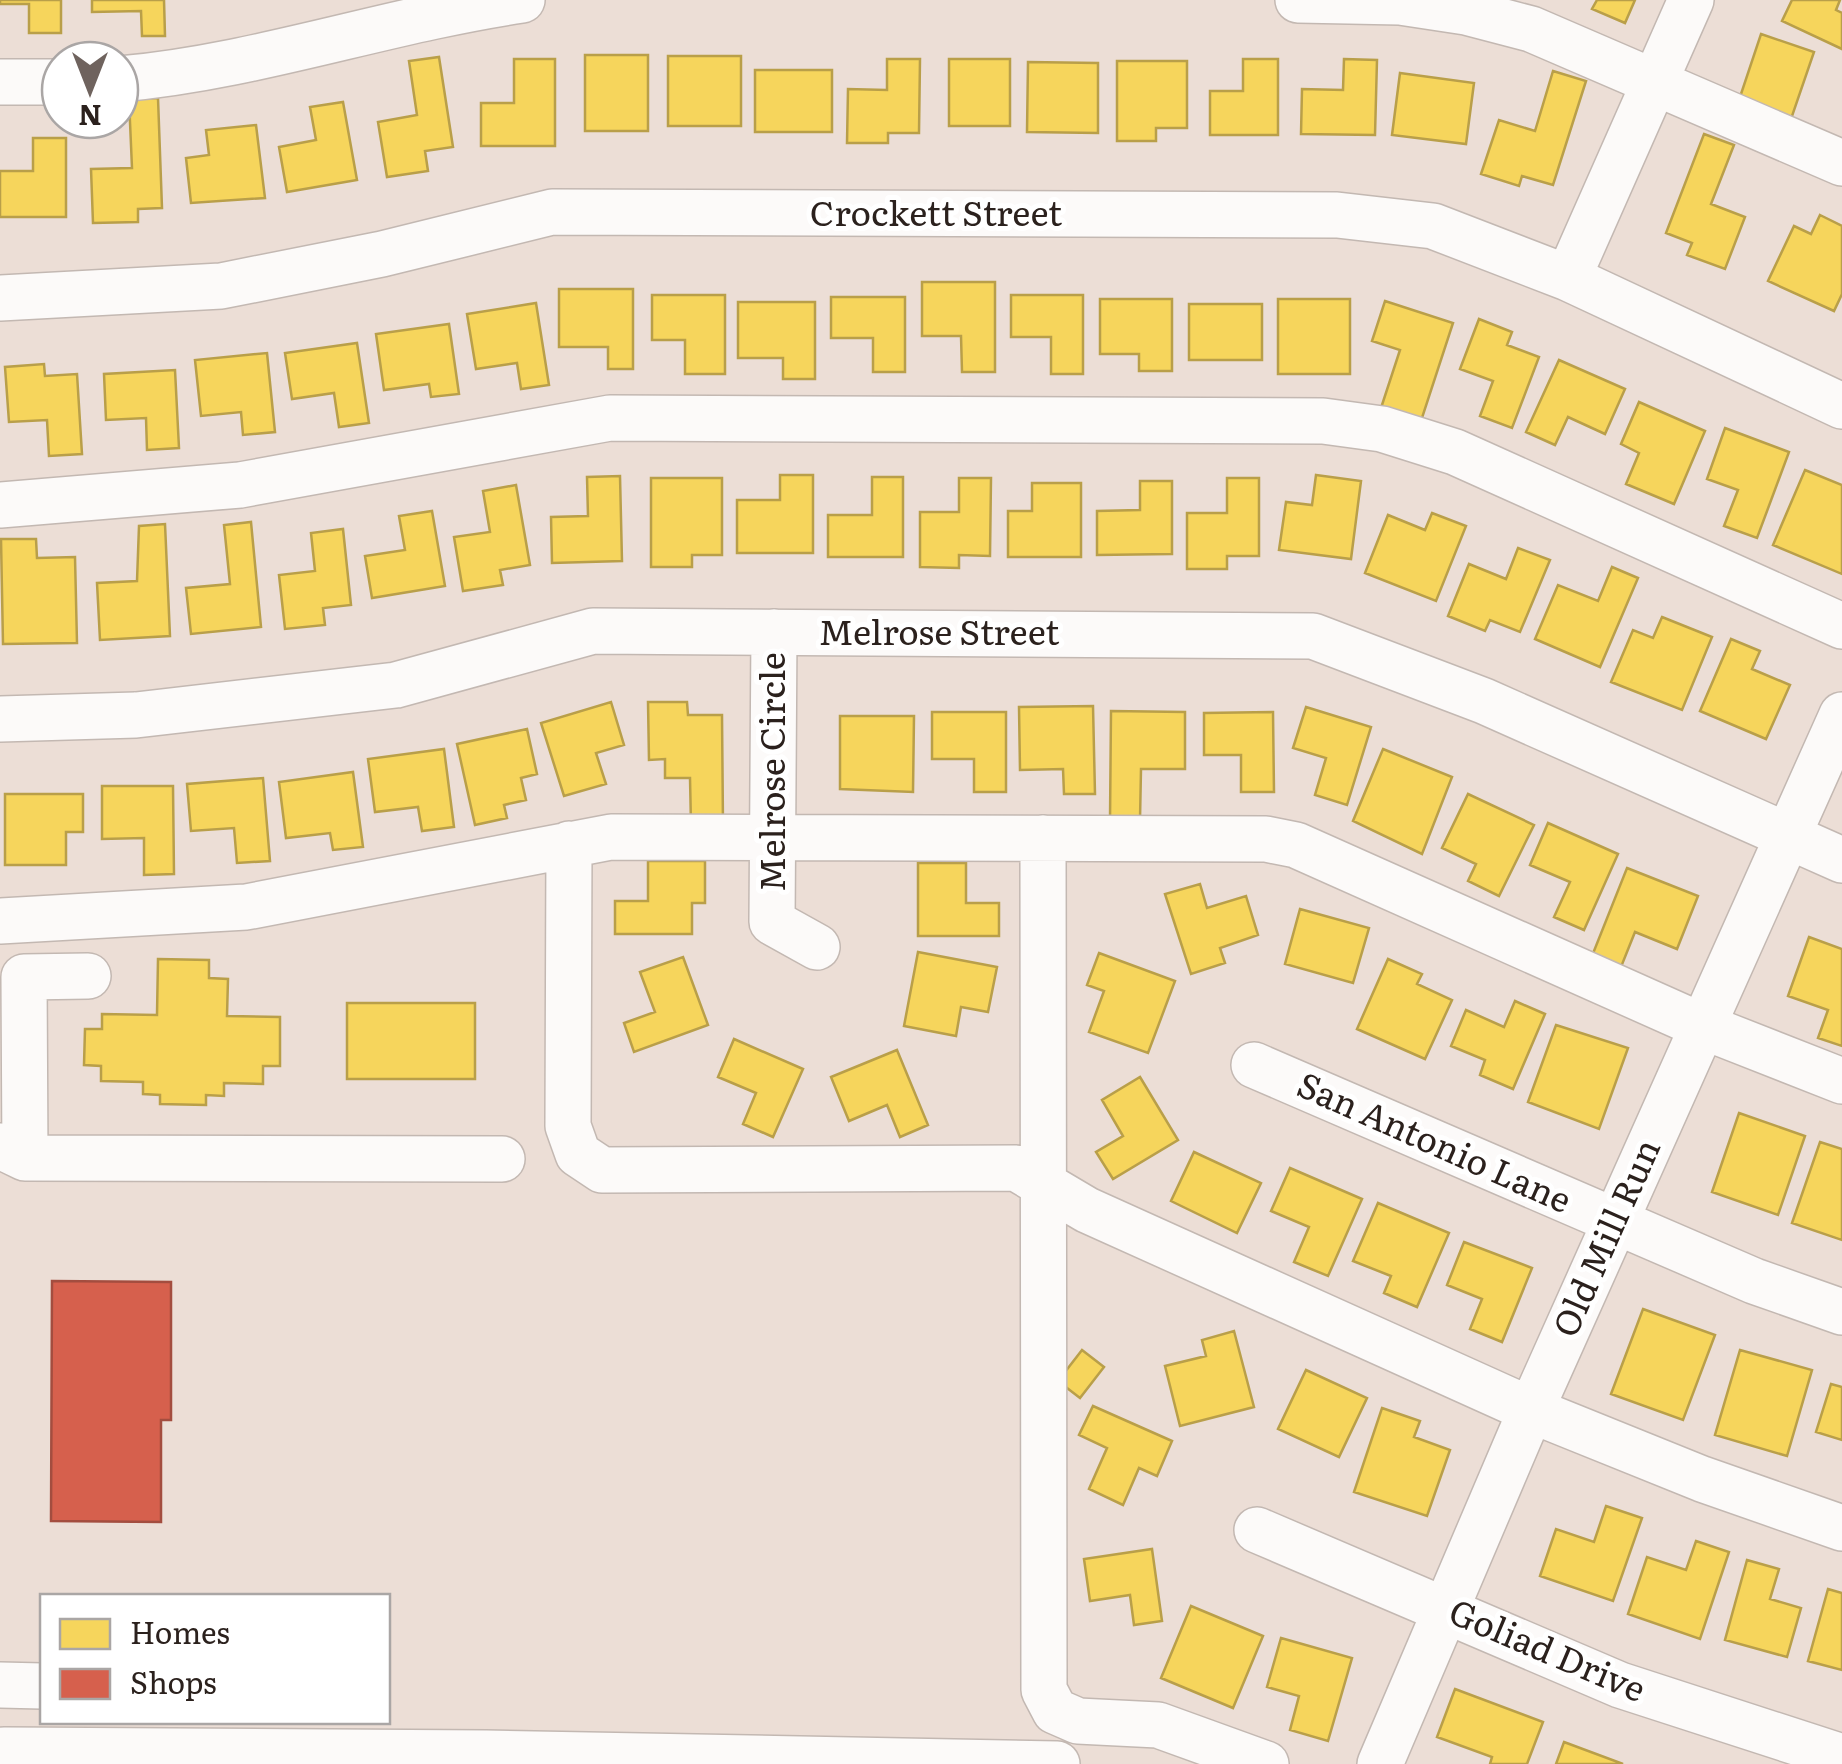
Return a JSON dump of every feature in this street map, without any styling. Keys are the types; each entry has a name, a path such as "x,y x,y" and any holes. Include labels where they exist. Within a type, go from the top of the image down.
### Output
{"street":[{"path":"140,76 192,72 428,14 522,0"},
{"path":"1298,0 1400,2 1466,12 1531,29 1842,163"},
{"path":"1568,278 1691,0"},
{"path":"0,82 40,82"},
{"name":"Crockett Street","path":"0,298 221,286 382,254 552,212 1338,215 1433,226 1568,278 1842,406"},
{"path":"0,505 240,484 610,418 1324,421 1382,429 1456,452 1842,626"},
{"name":"Melrose Street","path":"0,719 136,715 396,685 593,631 1313,636 1484,701 1786,839 1842,860"},
{"name":"Melrose Circle","path":"774,632 772,922 817,947"},
{"name":"Old Mill Run","path":"1380,1764 1531,1410 1842,715"},
{"path":"0,921 246,908 611,837 1266,839 1296,845 1702,1026 1842,1081"},
{"path":"1043,838 1044,1690 1055,1711 1078,1721 1158,1725 1266,1764"},
{"path":"569,844 568,1126 571,1142 586,1161 602,1170 1016,1168 1086,1210 1531,1410 1720,1486 1842,1528"},
{"path":"88,976 24,976 12,1152 502,1159"},
{"name":"San Antonio Lane","path":"1254,1065 1754,1281 1842,1312"},
{"name":"Goliad Drive","path":"1257,1530 1620,1685 1842,1758"},
{"path":"0,1685 40,1686"},
{"path":"4,1764 4,1750 467,1753 1057,1764"}],"building: Homes":[{"path":"0,0 61,0 61,33 29,33 29,4 0,4"},
{"path":"92,0 164,0 165,36 142,36 141,11 92,12"},
{"path":"1597,0 1635,0 1625,23 1592,9"},
{"path":"1792,0 1840,0 1836,10 1842,13 1842,49 1782,21"},
{"path":"1761,34 1814,52 1790,122 1738,103"},
{"path":"585,55 648,55 648,131 585,131"},
{"path":"668,56 741,56 741,126 668,126"},
{"path":"439,57 453,147 425,151 428,171 387,177 378,122 417,115 409,61"},
{"path":"514,59 555,59 555,146 481,146 481,103 514,103"},
{"path":"887,59 920,59 919,133 888,133 888,143 847,143 848,89 887,90"},
{"path":"949,59 1010,59 1010,126 949,126"},
{"path":"1243,59 1278,59 1278,135 1210,135 1210,91 1243,91"},
{"path":"1344,59 1377,60 1375,135 1301,134 1302,89 1343,90"},
{"path":"1117,61 1187,61 1187,128 1156,128 1156,141 1117,141"},
{"path":"1028,62 1098,63 1098,133 1027,132"},
{"path":"755,70 832,70 832,132 755,132"},
{"path":"1553,71 1586,81 1553,185 1522,176 1519,186 1481,174 1499,120 1535,131"},
{"path":"1400,73 1474,83 1466,144 1392,135"},
{"path":"158,98 162,208 138,209 138,222 93,223 91,169 132,168 131,140 140,140 140,99"},
{"path":"343,102 357,180 287,192 279,147 316,140 310,107"},
{"path":"256,125 265,198 191,203 186,158 209,155 206,130"},
{"path":"1704,134 1734,145 1711,204 1745,217 1725,269 1687,255 1692,243 1666,233"},
{"path":"33,138 66,140 66,217 0,217 0,171 33,171"},
{"path":"1820,215 1842,226 1842,294 1834,311 1768,281 1794,226 1811,234"},
{"path":"922,282 995,282 995,372 962,372 961,336 922,336"},
{"path":"559,289 633,289 633,369 608,369 608,347 559,347"},
{"path":"652,295 725,295 725,374 685,374 685,340 652,340"},
{"path":"1011,295 1083,295 1083,374 1051,374 1051,337 1011,337"},
{"path":"831,297 905,297 905,372 873,372 873,338 831,338"},
{"path":"1100,299 1172,299 1172,371 1139,371 1139,354 1100,354"},
{"path":"1278,299 1350,299 1350,374 1278,374"},
{"path":"1385,301 1453,323 1421,421 1381,408 1400,350 1372,341"},
{"path":"738,302 815,302 815,379 783,379 783,358 738,358"},
{"path":"536,303 549,385 521,389 517,363 476,369 467,314"},
{"path":"1189,304 1262,304 1262,360 1189,360"},
{"path":"1479,319 1512,332 1507,345 1539,357 1512,428 1480,416 1493,381 1460,369"},
{"path":"449,324 459,394 431,397 429,384 384,390 376,334"},
{"path":"357,343 369,423 339,427 334,393 292,399 285,353"},
{"path":"267,353 275,432 243,435 241,412 201,416 195,360"},
{"path":"1559,360 1625,389 1605,434 1568,417 1555,445 1526,432"},
{"path":"44,364 45,376 77,374 82,454 49,456 47,420 9,422 5,367"},
{"path":"175,370 179,448 147,450 146,418 106,420 104,374"},
{"path":"1639,402 1705,431 1674,504 1626,484 1639,453 1621,444"},
{"path":"1725,428 1789,452 1757,538 1724,526 1738,490 1707,479"},
{"path":"1805,470 1842,485 1842,574 1773,545"},
{"path":"780,475 813,475 813,553 737,553 737,500 780,500"},
{"path":"1316,475 1361,481 1351,559 1279,550 1286,502 1312,505"},
{"path":"620,476 622,561 552,563 551,517 588,516 587,477"},
{"path":"872,477 903,477 903,557 828,557 828,515 872,515"},
{"path":"651,478 722,478 722,555 692,555 692,567 651,567"},
{"path":"959,478 991,478 990,556 959,555 959,568 920,567 920,512 959,512"},
{"path":"1227,478 1259,478 1259,556 1227,556 1227,569 1187,569 1187,513 1227,513"},
{"path":"1140,481 1172,481 1172,554 1097,555 1097,511 1140,510"},
{"path":"1032,483 1081,483 1081,557 1008,557 1008,511 1032,511"},
{"path":"516,485 530,565 500,570 503,585 463,591 454,537 490,532 483,491"},
{"path":"432,511 445,586 372,598 365,556 405,550 399,516"},
{"path":"1432,513 1466,526 1436,601 1365,573 1388,515 1425,530"},
{"path":"251,522 261,627 191,634 186,588 230,584 224,525"},
{"path":"165,524 170,636 100,640 97,583 137,581 139,526"},
{"path":"343,529 351,605 323,608 325,625 285,629 279,575 315,571 311,533"},
{"path":"1,539 36,539 37,558 75,557 77,643 3,644"},
{"path":"1518,548 1550,560 1520,632 1490,620 1485,631 1448,616 1469,564 1506,579"},
{"path":"1612,567 1638,578 1600,667 1535,639 1558,585 1598,601"},
{"path":"1662,617 1712,637 1682,710 1611,682 1633,630 1653,638"},
{"path":"1731,639 1760,651 1752,669 1790,685 1766,739 1700,711"},
{"path":"611,702 624,745 596,753 606,784 564,796 541,723"},
{"path":"648,702 687,702 688,715 722,715 723,825 691,825 690,778 665,778 665,759 649,760"},
{"path":"1093,706 1095,794 1064,794 1063,769 1020,770 1019,707"},
{"path":"1306,707 1371,727 1347,805 1315,795 1326,758 1293,748"},
{"path":"1111,711 1185,712 1185,769 1141,769 1140,820 1110,820"},
{"path":"932,712 1006,712 1006,792 974,792 974,759 932,759"},
{"path":"1273,712 1274,792 1241,792 1241,755 1204,755 1204,713"},
{"path":"840,716 914,716 913,792 840,789"},
{"path":"527,729 537,774 521,778 526,800 504,805 507,818 475,825 457,744"},
{"path":"444,749 454,827 422,831 418,807 375,812 368,759"},
{"path":"1383,749 1452,777 1422,854 1353,821"},
{"path":"353,772 363,847 333,850 330,833 286,838 279,782"},
{"path":"263,778 270,861 237,863 234,828 191,831 187,784"},
{"path":"102,786 173,786 174,874 144,875 144,838 102,839"},
{"path":"5,794 83,794 83,832 66,832 66,865 5,865"},
{"path":"1468,794 1534,825 1499,896 1468,881 1476,864 1442,848"},
{"path":"1548,823 1618,854 1584,930 1554,917 1570,882 1530,865"},
{"path":"648,861 705,861 705,903 692,903 692,934 615,934 615,901 648,901"},
{"path":"918,863 966,863 966,903 999,903 999,936 918,936"},
{"path":"1627,868 1698,896 1677,949 1635,932 1619,972 1590,961"},
{"path":"1200,884 1207,908 1246,896 1258,935 1220,948 1225,963 1191,974 1165,894"},
{"path":"1300,909 1369,928 1353,983 1285,964"},
{"path":"1809,937 1842,949 1842,1046 1818,1038 1828,1010 1788,996"},
{"path":"918,952 997,967 988,1012 961,1007 956,1036 904,1026"},
{"path":"1099,953 1175,981 1148,1053 1089,1032 1104,991 1087,985"},
{"path":"683,957 708,1025 634,1052 624,1023 655,1012 640,972"},
{"path":"158,959 209,960 209,978 228,979 227,1016 280,1017 280,1066 263,1066 263,1084 224,1083 224,1096 206,1095 206,1105 160,1104 160,1095 143,1094 143,1082 101,1081 101,1066 84,1065 85,1029 102,1029 102,1014 157,1015"},
{"path":"1388,959 1422,974 1417,984 1452,1000 1425,1059 1357,1029"},
{"path":"1515,1001 1545,1014 1513,1089 1480,1075 1485,1060 1451,1046 1466,1010 1504,1027"},
{"path":"347,1003 475,1003 475,1079 347,1079"},
{"path":"1556,1025 1628,1048 1599,1129 1528,1102"},
{"path":"734,1039 803,1069 773,1137 743,1124 756,1093 718,1077"},
{"path":"897,1050 928,1125 900,1137 887,1105 849,1121 831,1077"},
{"path":"1140,1077 1178,1140 1113,1179 1096,1152 1123,1136 1102,1100"},
{"path":"1739,1113 1805,1136 1778,1215 1712,1192"},
{"path":"1820,1142 1842,1149 1842,1240 1792,1223"},
{"path":"1194,1152 1261,1183 1237,1233 1171,1201"},
{"path":"1290,1168 1362,1199 1328,1276 1294,1262 1309,1227 1271,1211"},
{"path":"1378,1203 1449,1233 1417,1307 1384,1293 1391,1276 1353,1261"},
{"path":"1464,1242 1532,1268 1502,1342 1470,1329 1482,1299 1447,1285"},
{"path":"1643,1309 1715,1335 1683,1420 1611,1394"},
{"path":"1234,1331 1254,1407 1180,1426 1165,1366 1206,1356 1202,1340"},
{"path":"1082,1350 1104,1367 1080,1398 1058,1381"},
{"path":"1740,1350 1812,1370 1787,1456 1715,1435"},
{"path":"1306,1370 1367,1398 1339,1457 1278,1429"},
{"path":"1831,1384 1842,1387 1842,1440 1816,1432"},
{"path":"1093,1406 1172,1441 1157,1476 1139,1468 1123,1505 1089,1489 1107,1448 1079,1435"},
{"path":"1382,1408 1420,1421 1414,1437 1450,1450 1427,1516 1354,1492"},
{"path":"1606,1506 1642,1518 1613,1601 1540,1576 1556,1529 1594,1542"},
{"path":"1696,1541 1729,1552 1700,1639 1628,1614 1647,1557 1686,1570"},
{"path":"1152,1549 1162,1621 1134,1625 1130,1595 1090,1601 1084,1559"},
{"path":"1747,1560 1779,1569 1770,1599 1801,1608 1787,1657 1725,1640"},
{"path":"1828,1589 1842,1593 1842,1670 1808,1661"},
{"path":"1191,1606 1263,1636 1233,1708 1161,1678"},
{"path":"1281,1638 1352,1658 1328,1741 1290,1730 1299,1696 1267,1687"},
{"path":"1455,1689 1543,1722 1527,1764 1490,1764 1492,1757 1437,1737"},
{"path":"1564,1742 1623,1764 1556,1764"}],"building: Shops":[{"path":"52,1281 171,1282 171,1420 161,1420 161,1522 51,1521"}]}
